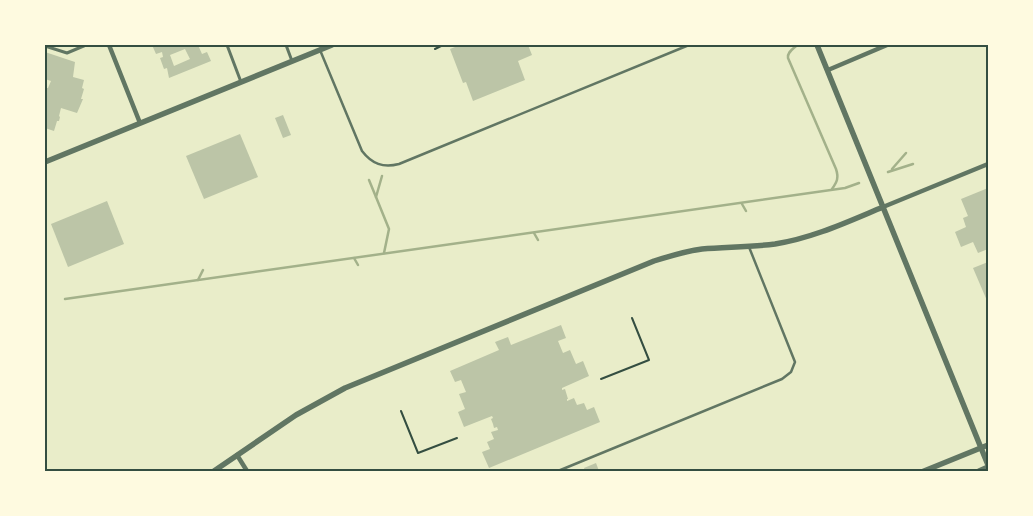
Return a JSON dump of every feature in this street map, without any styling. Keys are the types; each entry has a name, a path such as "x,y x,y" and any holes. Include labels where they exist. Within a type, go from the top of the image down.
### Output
{"street":[{"path":"45,46 67,53 86,45"},
{"path":"109,45 140,123"},
{"path":"227,45 241,82"},
{"path":"286,45 292,61"},
{"path":"45,162 332,45"},
{"path":"817,45 988,466 979,471"},
{"path":"828,70 887,45"},
{"path":"214,471 296,415 345,388 563,297 671,255 701,249 775,244 819,234 988,164"},
{"path":"924,471 988,445"},
{"path":"237,455 246,471"}],"lane":[{"path":"320,50 362,151 375,164 390,166 408,161 689,45"},
{"path":"558,471 782,379 791,372 795,362 749,246"}],"path":[{"path":"434,49 444,45"},
{"path":"601,379 649,360 632,318"},
{"path":"401,411 418,453 457,438"}],"building":[{"path":"152,45 198,45 202,54 207,52 211,61 169,78 167,68 164,69 160,58 163,57 162,52 156,54","holes":["185,49 190,59 174,66 170,55"]},
{"path":"460,45 528,45 532,55 518,61 525,80 473,101 466,82 463,83 450,49"},
{"path":"45,52 75,62 73,77 84,80 81,99 83,99 77,113 61,108 59,121 57,121 54,131 45,128 45,98 47,93 45,91 51,81 45,79"},
{"path":"283,115 291,135 283,138 275,118"},
{"path":"240,134 258,177 204,199 186,156"},
{"path":"988,188 988,249 978,253 973,242 961,247 955,232 966,227 963,218 968,216 961,199"},
{"path":"107,201 124,244 68,267 51,224"},
{"path":"988,262 988,303 973,268"},
{"path":"561,325 566,338 558,341 563,353 570,350 576,364 583,361 589,376 562,388 562,390 565,389 567,401 574,398 577,405 584,403 587,410 594,407 600,422 489,468 482,452 490,449 487,442 494,439 491,432 498,430 497,427 494,428 492,416 464,427 458,412 465,409 459,394 466,392 461,380 455,382 450,371 499,350 495,342 508,337 511,345"},
{"path":"596,463 599,471 585,471 584,468"}],"waterway":[{"path":"797,45 789,52 788,58 836,169 837,180 832,189"},
{"path":"892,169 906,153"},
{"path":"888,172 913,164"},
{"path":"382,176 376,197 389,229 384,253"},
{"path":"369,180 376,197"},
{"path":"65,299 845,188 859,183"},
{"path":"742,204 746,211"},
{"path":"534,233 538,240"},
{"path":"354,258 358,265"},
{"path":"198,280 203,270"}]}
